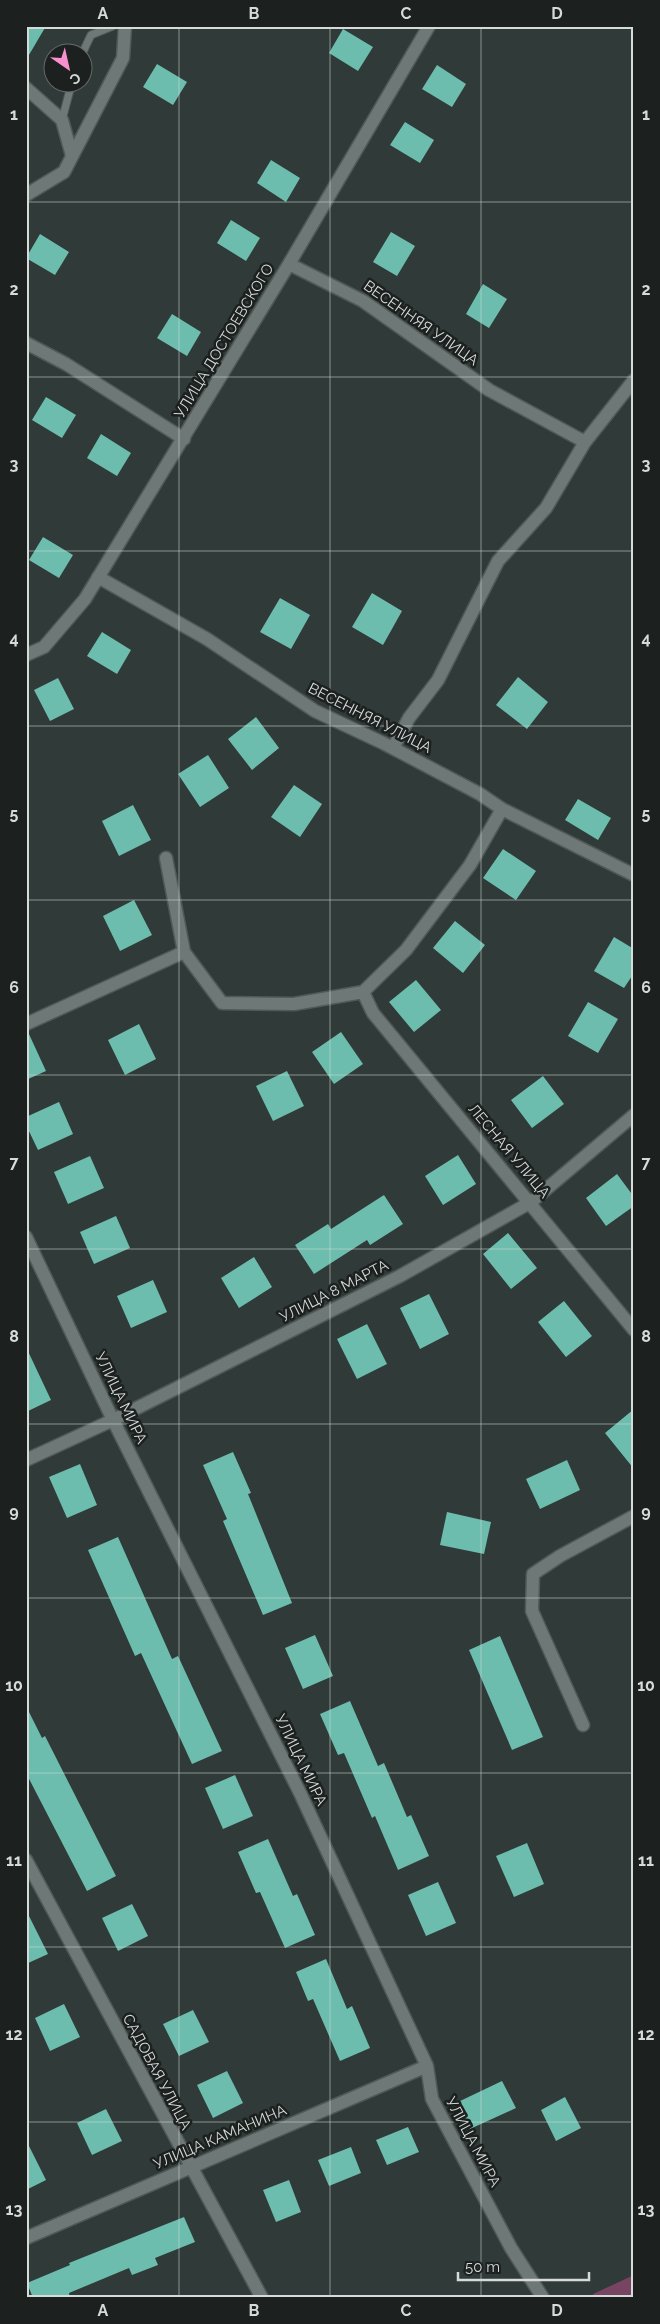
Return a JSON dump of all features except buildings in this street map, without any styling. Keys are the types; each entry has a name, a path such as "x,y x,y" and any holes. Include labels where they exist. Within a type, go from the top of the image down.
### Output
{"street":[{"path":"26,196 64,172 123,58 125,26"},
{"name":"УЛИЦА ДОСТОЕВСКОГО","path":"26,655 44,647 85,599 184,439 429,26"},
{"path":"26,88 62,120 72,156"},
{"name":"ВЕСЕННЯЯ УЛИЦА","path":"289,264 363,301 489,390 585,442"},
{"path":"26,343 66,364 184,439"},
{"path":"394,748 409,718 438,680 498,561 546,508 585,442 634,380"},
{"name":"ВЕСЕННЯЯ УЛИЦА","path":"98,577 208,639 315,711 394,748 480,794 502,809 634,875"},
{"path":"166,858 184,952 222,1003 294,1004 363,992 412,942 470,865 502,809"},
{"path":"26,1024 184,952"},
{"name":"ЛЕСНАЯ УЛИЦА","path":"363,992 373,1013 531,1202 634,1330"},
{"name":"УЛИЦА 8 МАРТА","path":"26,1460 112,1420 400,1276 531,1202 634,1115"},
{"name":"УЛИЦА МИРА","path":"26,1237 112,1420 301,1796 427,2066 432,2099 511,2248 543,2298"},
{"path":"582,1726 532,1612 533,1574 560,1556 634,1516"},
{"name":"САДОВАЯ УЛИЦА","path":"26,1860 262,2298"},
{"name":"УЛИЦА КАМАНИНА","path":"26,2238 427,2066"}],"lane":[{"path":"88,42 92,35 113,26"},
{"path":"62,120 69,92"}],"shaded area":[{"path":"634,2275 634,2298 595,2298 593,2294"}]}
